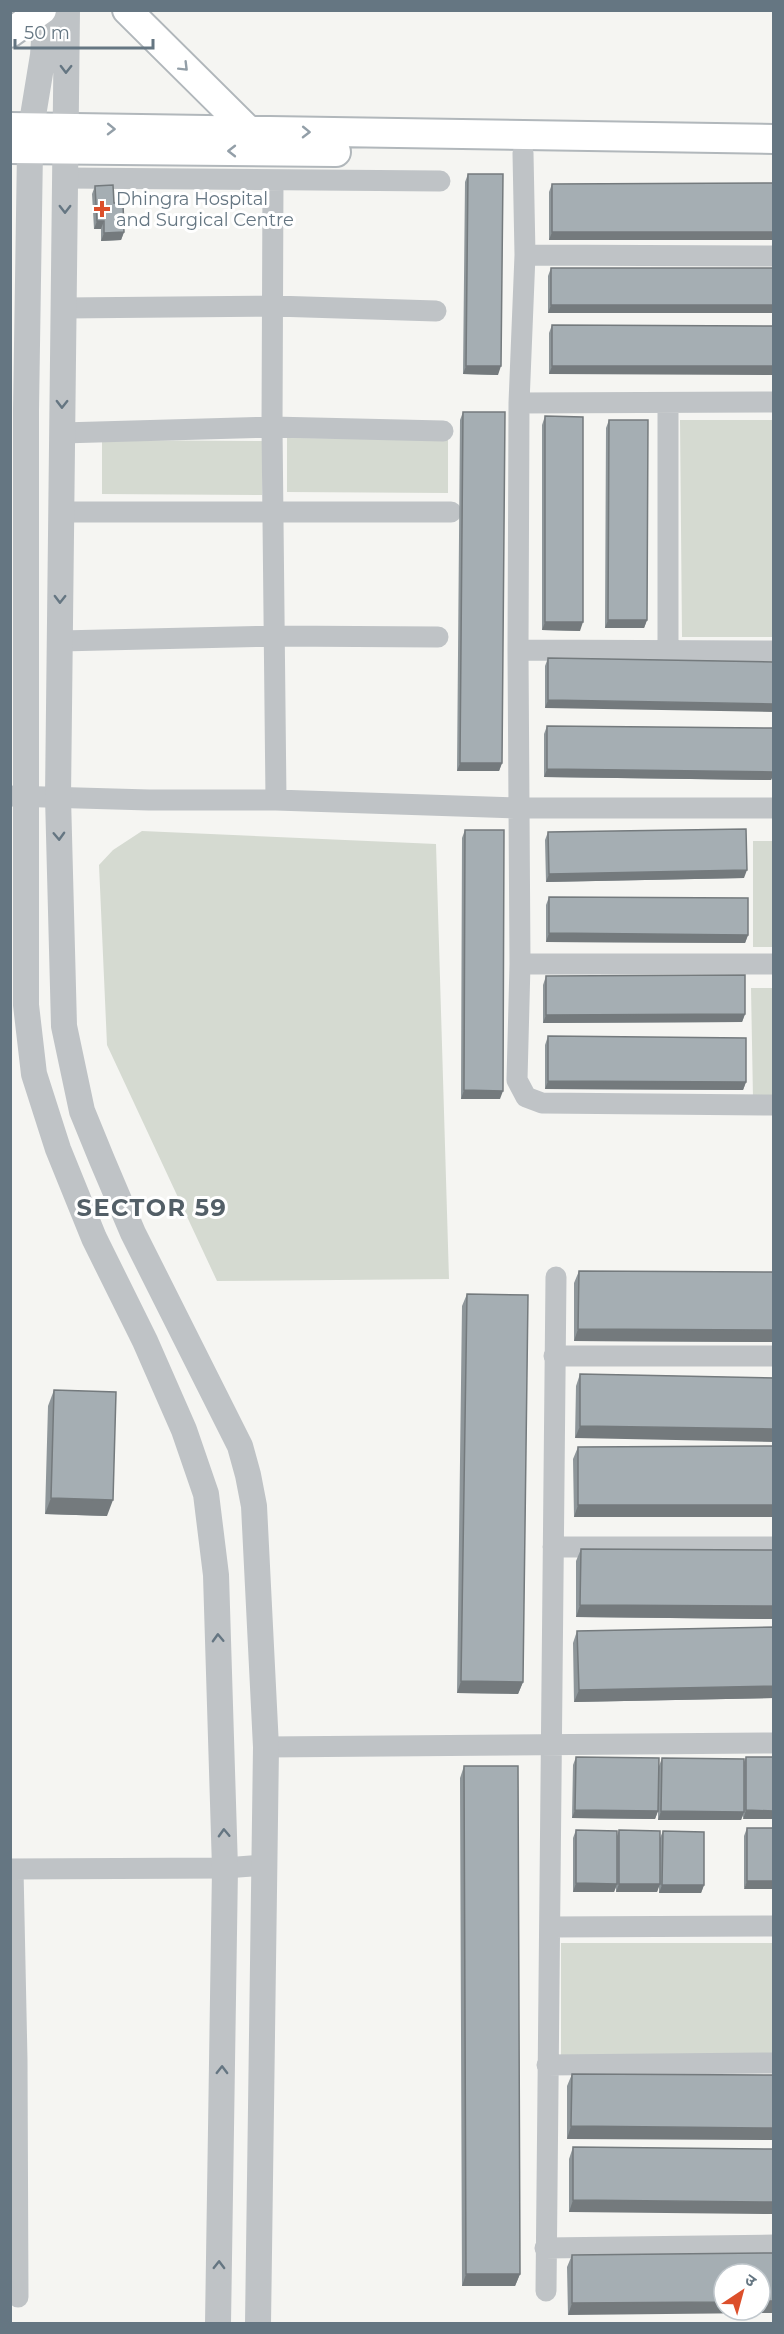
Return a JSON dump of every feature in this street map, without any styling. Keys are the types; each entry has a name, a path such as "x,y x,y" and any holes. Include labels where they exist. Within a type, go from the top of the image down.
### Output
{"main road":[{"path":"10,33 44,10"},
{"path":"128,10 249,131"},
{"path":"65,152 249,131 774,139"},
{"path":"21,138 65,152 774,154"}],"street":[{"path":"44,10 43,56 21,138 18,796 24,821 27,929 26,1005 34,1074 58,1149 88,1222 145,1341 184,1430 206,1494 216,1575 225,1868 218,2324"},
{"path":"67,10 58,797 64,1026 82,1111 133,1233 240,1446 249,1475 254,1506 258,1562 260,1663 266,1746 258,2324"},
{"path":"65,152 273,180 440,181"},
{"path":"523,153 525,255 519,403 520,964 517,1080 526,1097 542,1103 774,1105"},
{"path":"273,180 272,427 276,800"},
{"path":"525,255 774,256"},
{"path":"64,308 274,306 436,311"},
{"path":"519,403 774,402"},
{"path":"668,404 668,651"},
{"path":"62,433 272,427 443,431"},
{"path":"61,512 450,512"},
{"path":"60,641 275,636 438,637"},
{"path":"518,650 774,651"},
{"path":"18,796 149,800 276,800 520,808 774,808"},
{"path":"520,964 774,964"},
{"path":"546,2291 556,1277"},
{"path":"554,1356 774,1356"},
{"path":"553,1547 774,1547"},
{"path":"266,1746 774,1743"},
{"path":"18,2297 12,1869 225,1868 264,1865"},
{"path":"550,1927 774,1926"},
{"path":"547,2065 774,2063"},
{"path":"545,2248 774,2245"}],"shaded area":[{"path":"680,420 773,420 773,637 682,637"},
{"path":"287,438 448,439 448,493 287,492"},
{"path":"102,440 262,441 262,495 102,494"},
{"path":"142,831 436,844 449,1279 217,1281 107,1045 99,865 113,850"},
{"path":"753,841 773,841 773,947 753,947"},
{"path":"751,988 773,988 773,1097 753,1098"},
{"path":"561,1943 773,1943 773,2057 561,2057"}],"building":[{"path":"468,174 503,174 501,366 466,366"},
{"path":"774,183 774,232 552,232 552,184"},
{"path":"113,185 114,203 123,203 124,232 104,233 104,221 97,221 95,186"},
{"path":"551,268 774,268 774,305 551,305"},
{"path":"552,325 774,326 774,366 552,366"},
{"path":"463,412 505,412 502,763 460,763"},
{"path":"545,416 583,417 583,622 545,622"},
{"path":"609,420 648,420 647,620 608,620"},
{"path":"548,658 774,662 774,704 548,700"},
{"path":"547,726 774,728 774,772 547,769"},
{"path":"746,829 747,870 549,874 548,832"},
{"path":"465,830 504,830 503,1091 464,1090"},
{"path":"549,897 748,898 748,935 549,933"},
{"path":"745,975 745,1014 546,1015 546,976"},
{"path":"548,1036 746,1038 746,1082 548,1081"},
{"path":"579,1271 774,1272 774,1330 578,1329"},
{"path":"467,1294 528,1295 523,1682 461,1681"},
{"path":"580,1374 774,1378 774,1429 580,1426"},
{"path":"54,1390 116,1392 113,1500 51,1498"},
{"path":"774,1446 774,1505 578,1505 578,1447"},
{"path":"581,1549 774,1550 774,1606 580,1605"},
{"path":"774,1627 774,1686 579,1690 577,1631"},
{"path":"576,1757 659,1758 658,1811 575,1810"},
{"path":"746,1757 774,1757 774,1811 746,1810"},
{"path":"662,1758 744,1759 744,1812 661,1811"},
{"path":"464,1766 518,1766 520,2274 466,2274"},
{"path":"747,1828 774,1828 774,1881 747,1881"},
{"path":"576,1830 617,1831 617,1884 576,1883"},
{"path":"619,1830 660,1831 660,1884 619,1884"},
{"path":"663,1831 704,1832 704,1885 662,1885"},
{"path":"572,2074 774,2075 774,2128 571,2126"},
{"path":"573,2147 774,2149 774,2202 573,2200"},
{"path":"774,2253 774,2301 772,2301 772,2262 712,2262 712,2302 572,2303 572,2255"}],"place":[{"name":"Dhingra Hospital and Surgical Centre","path":"102,209"}],"district":[{"name":"SECTOR 59","path":"152,1207"}]}
